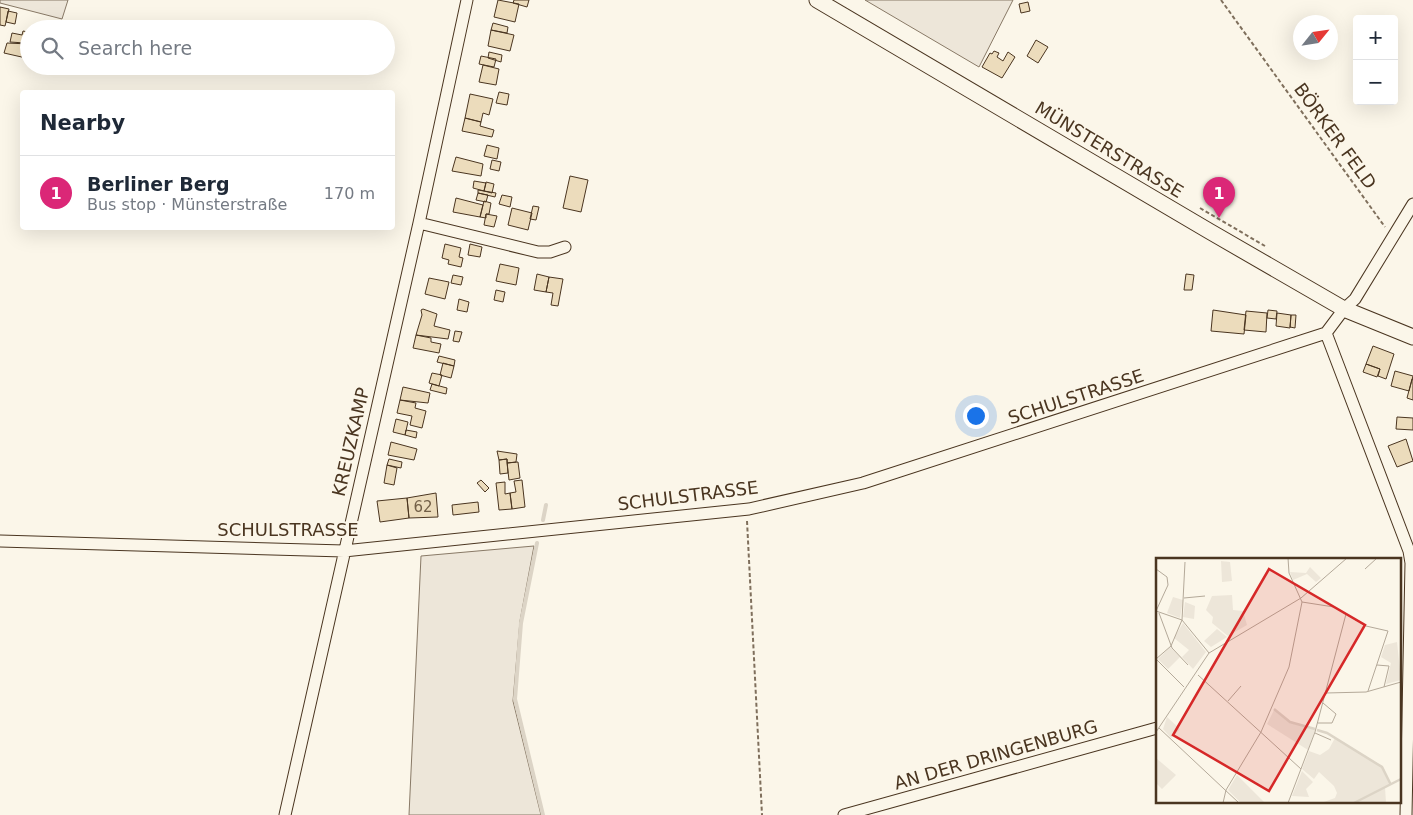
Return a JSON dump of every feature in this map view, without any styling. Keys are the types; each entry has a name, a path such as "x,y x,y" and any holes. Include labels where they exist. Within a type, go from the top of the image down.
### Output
{"main road":[{"name":"MÜNSTERSTRASSE","path":"817,0 1209,232 1344,309 1413,338"}],"street":[{"name":"KREUZKAMP","path":"285,815 419,223 467,0"},
{"path":"1406,815 1404,659 1409,551 1326,333 1344,309 1355,300 1413,204"},
{"path":"419,223 538,252 550,252 565,247"},
{"name":"SCHULSTRASSE","path":"0,541 344,550 748,509 863,483 1326,333"},
{"name":"AN DER DRINGENBURG","path":"844,815 1156,728"}],"path":[{"name":"BÖRKER FELD","path":"1221,0 1384,225 1396,235"},
{"path":"1199,208 1272,251"},
{"path":"748,509 750,603 762,815"}],"shaded area":[{"path":"0,0 68,0 62,19 0,3"},
{"path":"865,0 1013,0 979,67"},
{"path":"534,546 520,621 513,701 541,815 409,815 421,556"}],"building":[{"path":"498,0 519,4 515,22 494,17"},
{"path":"514,0 529,0 527,7 513,3"},
{"path":"1028,2 1030,11 1021,13 1019,4"},
{"path":"0,7 9,9 5,26 0,25"},
{"path":"8,11 17,13 15,24 6,22"},
{"path":"493,23 508,27 507,33 491,30"},
{"path":"491,30 514,35 510,51 488,46"},
{"path":"12,33 20,35 20,43 10,42"},
{"path":"1036,40 1048,47 1038,63 1027,56"},
{"path":"7,43 20,44 20,57 4,53"},
{"path":"994,51 999,53 997,57 1003,61 1008,52 1015,57 1002,78 982,67 990,53 992,54"},
{"path":"489,52 502,55 501,62 488,58"},
{"path":"481,56 496,59 494,67 479,64"},
{"path":"483,65 499,69 496,85 479,82"},
{"path":"499,92 509,94 507,105 496,103"},
{"path":"470,94 493,99 489,115 483,113 481,122 465,118"},
{"path":"465,118 481,122 480,126 494,130 492,137 462,131"},
{"path":"487,145 499,148 497,159 484,156"},
{"path":"456,157 483,164 481,176 452,171"},
{"path":"492,160 501,162 499,171 490,169"},
{"path":"570,176 588,180 581,212 563,208"},
{"path":"474,181 486,183 484,191 473,188"},
{"path":"486,182 494,184 492,193 484,191"},
{"path":"478,190 496,193 495,197 478,193"},
{"path":"478,193 488,195 486,202 476,200"},
{"path":"502,195 512,197 510,207 499,204"},
{"path":"456,198 483,205 480,217 453,212"},
{"path":"484,201 491,203 489,214 486,214 486,218 480,217"},
{"path":"533,206 539,207 536,220 530,219"},
{"path":"512,208 532,213 528,230 508,225"},
{"path":"486,214 497,216 494,227 484,225"},
{"path":"445,244 461,248 459,257 463,258 461,267 448,264 449,260 442,258"},
{"path":"470,244 482,247 480,257 468,255"},
{"path":"500,264 519,268 516,285 496,281"},
{"path":"537,274 549,277 546,292 534,290"},
{"path":"1186,274 1194,275 1192,290 1184,290"},
{"path":"453,275 463,277 461,285 451,283"},
{"path":"549,277 563,279 558,306 551,305 553,293 546,292"},
{"path":"429,278 449,282 445,299 425,294"},
{"path":"496,290 505,292 503,302 494,300"},
{"path":"459,299 469,302 467,312 457,310"},
{"path":"421,310 437,314 434,326 450,330 448,339 416,335 422,315"},
{"path":"1213,310 1246,315 1244,334 1211,331"},
{"path":"1268,310 1277,311 1276,319 1267,318"},
{"path":"1246,311 1267,313 1266,332 1244,330"},
{"path":"1277,313 1291,315 1290,328 1276,326"},
{"path":"1291,315 1296,315 1295,328 1290,327"},
{"path":"455,331 462,332 459,342 453,341"},
{"path":"416,335 431,338 431,342 441,344 439,353 413,348"},
{"path":"1373,346 1394,354 1386,379 1378,376 1380,369 1366,364"},
{"path":"439,356 455,360 454,366 437,362"},
{"path":"443,363 454,366 451,378 440,375"},
{"path":"1366,364 1380,369 1377,377 1363,372"},
{"path":"1395,371 1413,376 1409,391 1391,386"},
{"path":"432,373 442,375 439,386 429,383"},
{"path":"1413,379 1413,400 1407,398"},
{"path":"432,384 447,388 446,394 430,390"},
{"path":"403,387 430,393 428,403 400,400"},
{"path":"400,400 416,403 415,408 426,411 422,428 410,425 412,416 397,413"},
{"path":"1397,417 1413,418 1413,430 1396,429"},
{"path":"396,419 408,422 405,435 393,432"},
{"path":"406,430 417,432 416,438 405,435"},
{"path":"1406,439 1413,461 1397,467 1388,446"},
{"path":"391,442 417,449 414,460 388,455"},
{"path":"497,451 517,454 516,462 507,463 507,459 499,460"},
{"path":"389,459 402,462 401,468 387,465"},
{"path":"507,459 508,473 500,474 499,460"},
{"path":"518,462 520,478 509,480 507,463"},
{"path":"387,465 397,468 394,485 384,483"},
{"path":"481,480 489,488 485,492 477,483"},
{"path":"522,480 525,507 512,509 510,493 516,492 514,481"},
{"path":"505,482 505,494 510,493 512,509 499,510 496,483"},
{"path":"436,493 438,517 409,518 407,498"},
{"path":"407,498 409,518 380,522 377,501"},
{"path":"478,502 479,512 453,515 452,505"}],"waterway":[{"path":"543,520 546,505"},
{"path":"537,543 521,623 515,699 543,815"}],"place":[{"name":"Berliner Berg","path":"1219,218"}]}
